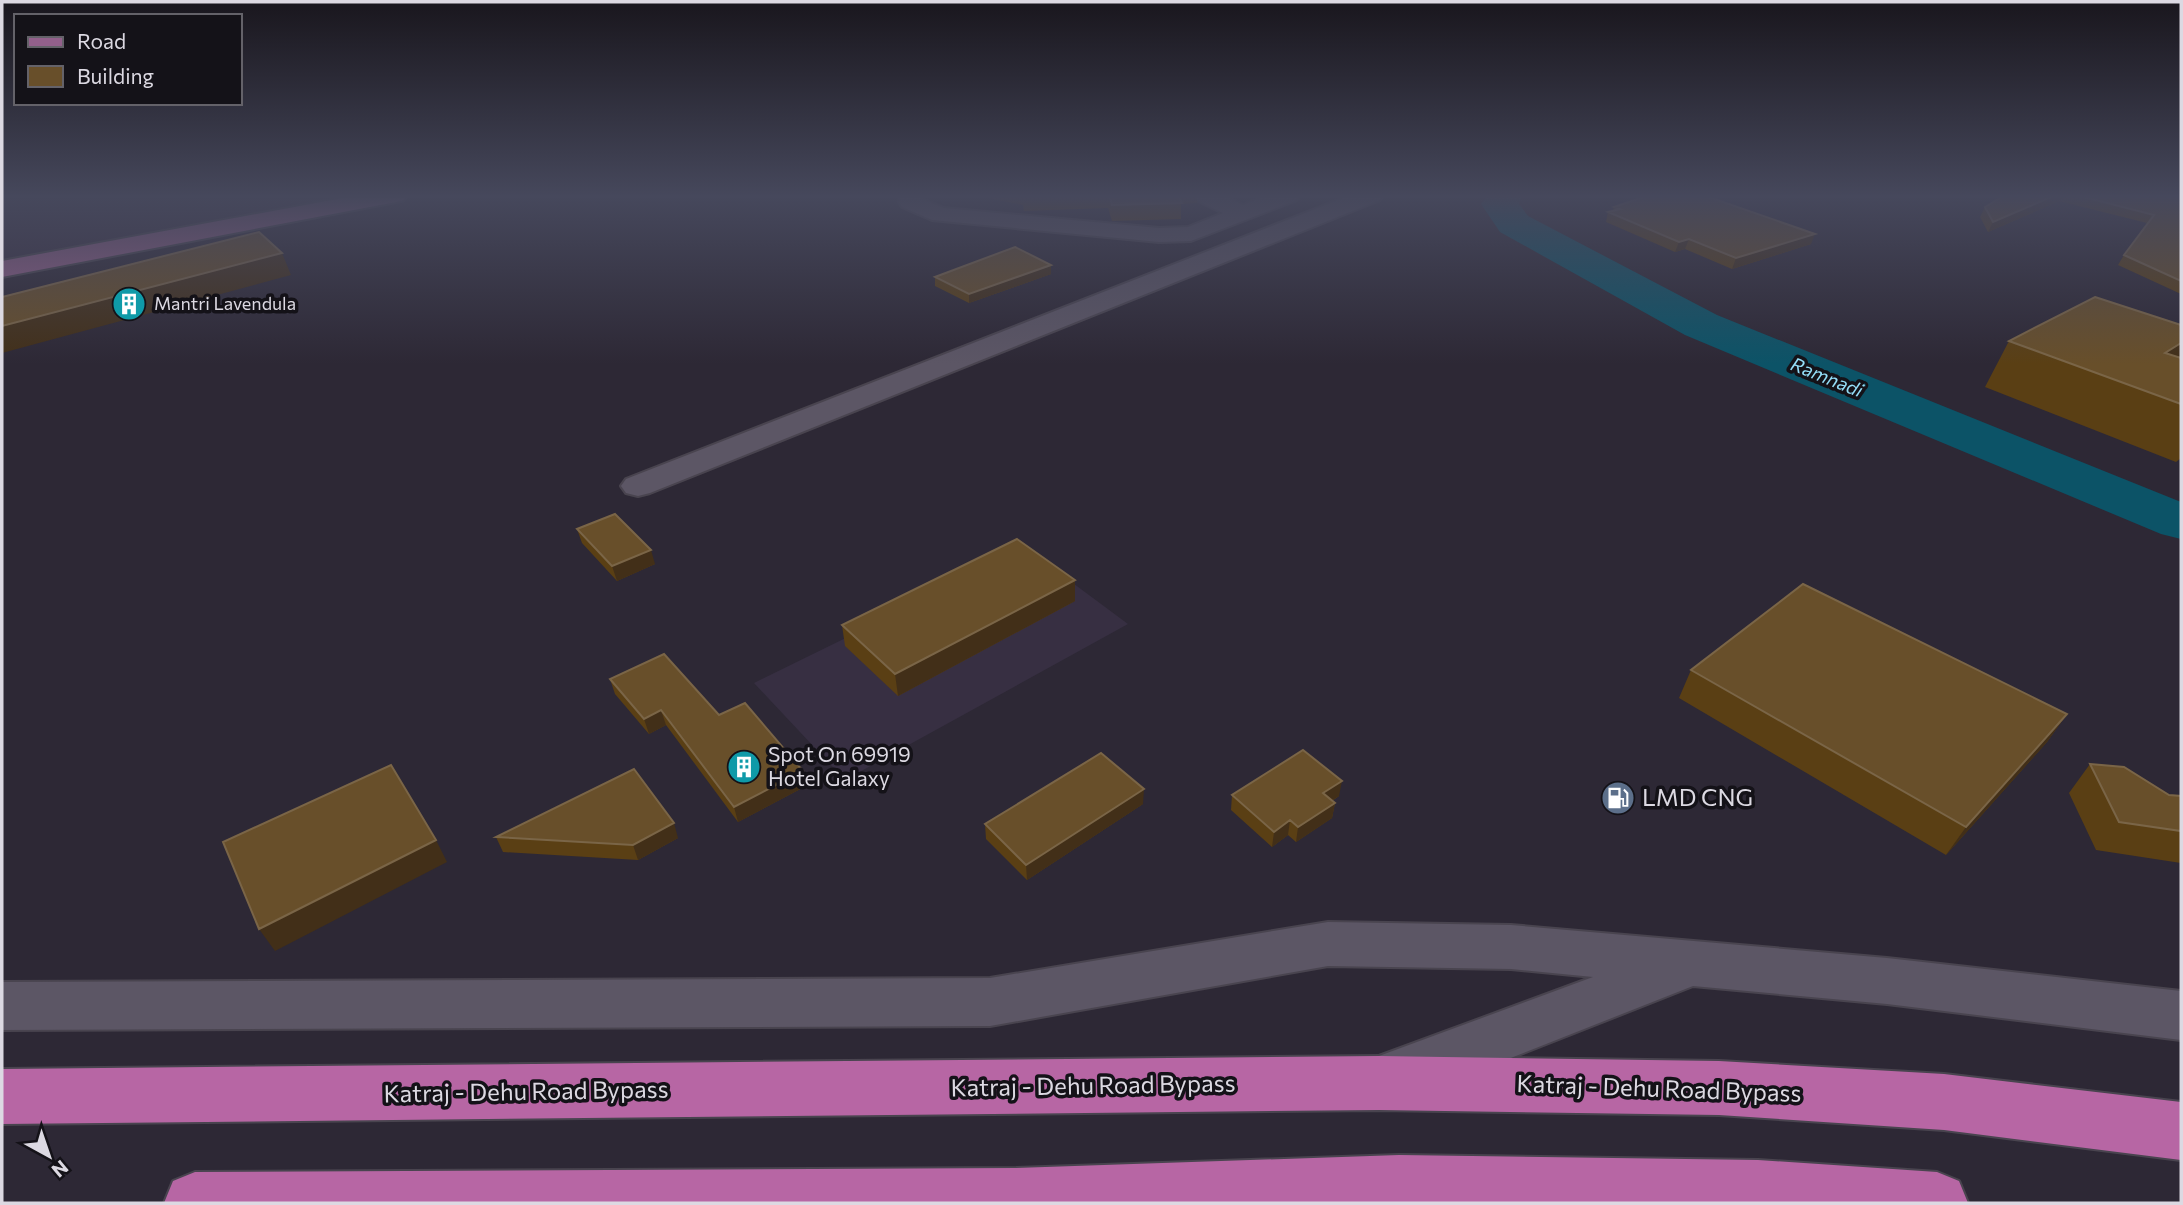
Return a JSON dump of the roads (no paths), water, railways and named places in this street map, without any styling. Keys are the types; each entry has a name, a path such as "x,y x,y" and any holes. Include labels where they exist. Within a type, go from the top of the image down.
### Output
{"highway":[{"name":"Katraj - Dehu Road Bypass","path":"2,1097 1380,1083 1718,1088 1944,1102 2181,1131"},
{"path":"195,1203 1016,1199 1399,1186 1758,1191 1937,1203"}],"main road":[{"path":"2,269 97,251"}],"street":[{"path":"638,486 1230,251"},
{"path":"2,1006 990,1002 1328,944 1511,947 1887,981 2181,1016"},
{"path":"1380,1083 1688,965"}],"waterway":[{"name":"Ramnadi","path":"1564,251 1701,325 2181,522"}],"place":[{"name":"Mantri Lavendula","path":"129,304"},
{"name":"Spot On 69919 Hotel Galaxy","path":"744,767"},
{"name":"LMD CNG","path":"1618,798"}]}
